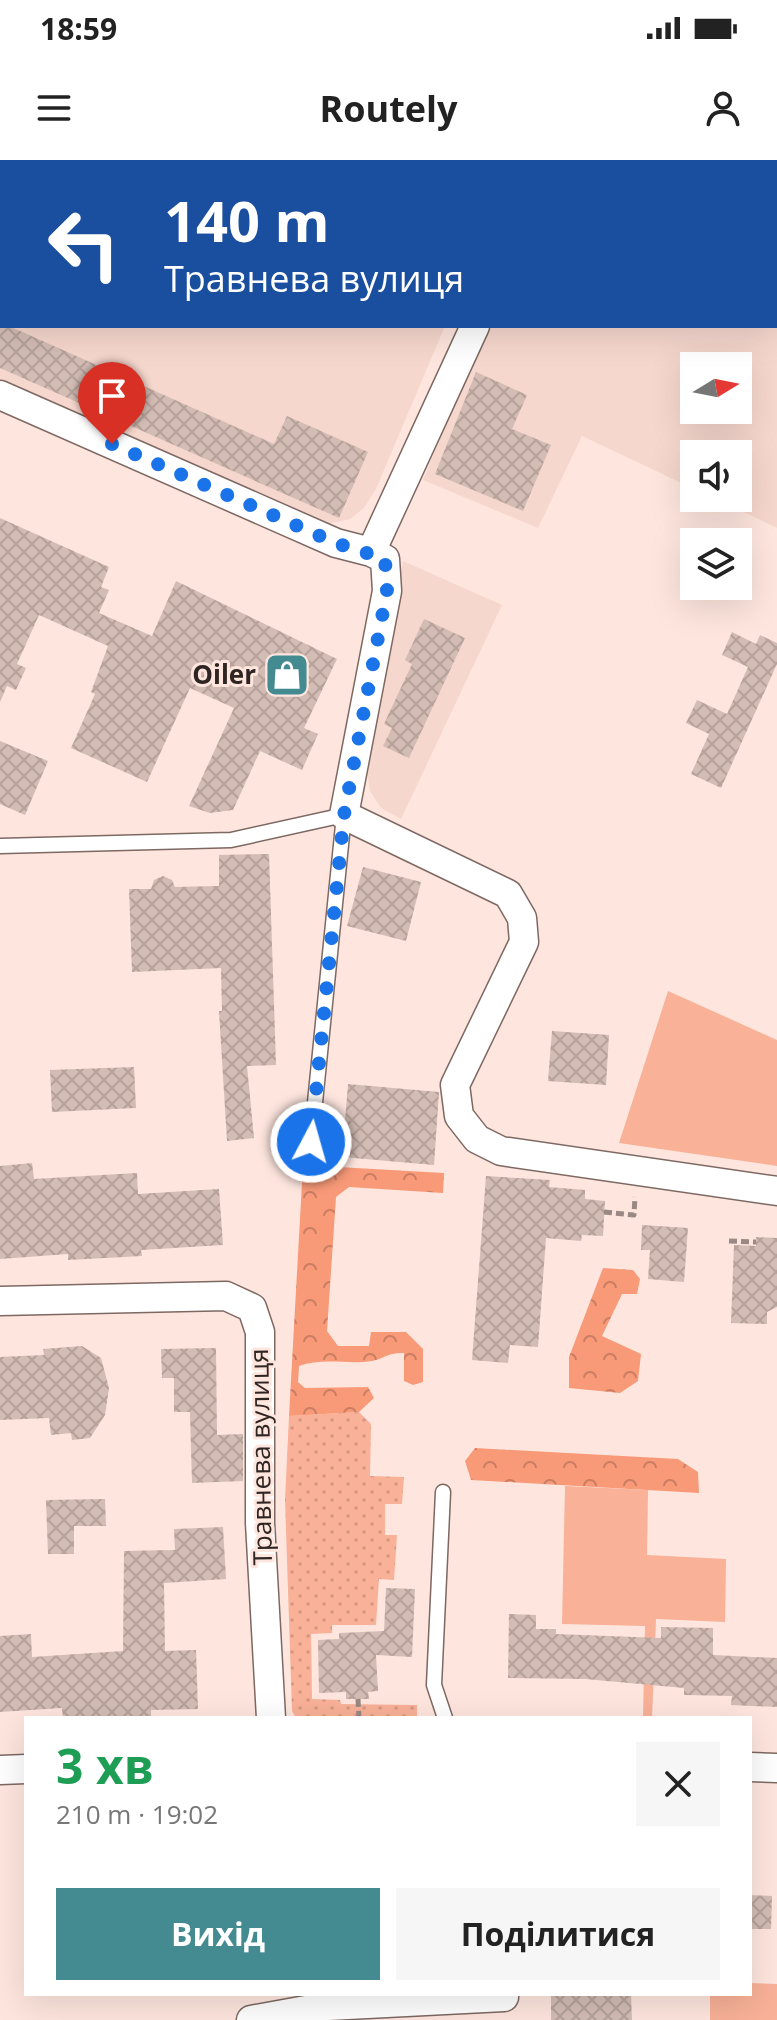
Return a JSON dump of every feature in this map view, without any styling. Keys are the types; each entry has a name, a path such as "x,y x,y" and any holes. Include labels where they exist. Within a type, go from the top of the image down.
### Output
{"street":[{"path":"371,552 474,328"},
{"path":"0,395 336,543 385,559 387,591 344,815 508,894 522,918 524,942 455,1085 459,1116 477,1139 501,1151 777,1191"},
{"name":"Травнева вулиця","path":"0,1301 226,1296 252,1308 260,1332 260,1523 271,1716"},
{"path":"752,1767 777,1768"},
{"path":"0,1770 24,1769"},
{"path":"251,2020 328,2006 504,1997"}],"lane":[{"path":"0,846 231,840 344,815 311,1142"},
{"path":"443,1492 434,1685 444,1716"}],"path":[{"path":"604,1212 634,1215"},
{"path":"729,1241 756,1242"},
{"path":"358,1699 359,1716"}],"shaded area":[{"path":"0,328 444,328 376,489 364,508 350,519 328,524 308,519 0,382"},
{"path":"485,328 777,328 777,528 743,512 752,512 752,440 680,440 680,482 582,436 538,528 423,480"},
{"path":"403,561 502,605 401,819 381,808 370,791 365,759"},
{"path":"668,991 777,1040 777,1166 619,1143"},
{"path":"359,1412 371,1424 370,1476 404,1477 402,1504 385,1504 385,1535 397,1535 394,1580 379,1579 376,1625 332,1625 332,1633 311,1634 312,1699 340,1700 341,1704 417,1705 417,1716 295,1716 292,1711 285,1500 289,1416"},
{"path":"565,1486 648,1490 647,1555 726,1559 725,1622 656,1619 652,1716 643,1716 645,1626 562,1624"},
{"path":"752,1983 777,1984 777,2020 710,2020 710,1996 752,1996"}],"green space":[{"path":"303,1165 444,1173 443,1193 349,1187 336,1197 327,1331 338,1346 369,1346 371,1332 406,1332 423,1349 423,1382 413,1385 404,1381 404,1353 372,1361 317,1362 299,1366 298,1382 305,1388 368,1387 374,1398 359,1412 289,1416"},
{"path":"603,1268 633,1270 640,1279 637,1294 622,1294 602,1336 641,1354 638,1381 620,1393 569,1388 569,1357"},
{"path":"475,1448 678,1459 698,1472 699,1493 471,1480 465,1461"}],"building":[{"path":"0,328 13,328 274,444 287,416 368,452 339,518 0,368"},
{"path":"476,372 527,395 512,429 551,445 523,511 435,474"},
{"path":"0,518 109,567 101,587 109,590 99,613 152,636 176,581 337,659 304,728 318,734 302,770 260,751 233,810 210,813 189,806 234,708 190,688 147,782 71,748 95,694 91,692 108,646 39,615 17,664 26,668 16,690 7,686 0,702"},
{"path":"424,619 465,638 409,758 383,746 392,728 384,724 412,664 405,660"},
{"path":"732,632 756,644 760,635 777,643 777,664 721,788 691,774 709,734 686,723 697,700 727,714 748,667 722,655"},
{"path":"0,741 48,761 25,815 0,804"},
{"path":"269,854 276,1065 247,1066 254,1138 227,1141 219,1011 222,1011 221,968 132,972 129,889 151,889 154,880 163,876 172,880 175,887 219,886 219,855"},
{"path":"363,867 421,882 406,941 347,926"},
{"path":"552,1031 609,1035 606,1085 548,1081"},
{"path":"134,1067 136,1108 52,1112 50,1070"},
{"path":"348,1084 439,1092 434,1165 342,1157"},
{"path":"32,1163 34,1179 137,1173 138,1194 219,1189 223,1245 141,1250 142,1256 68,1260 68,1254 0,1259 0,1166"},
{"path":"486,1176 550,1180 549,1187 585,1190 585,1199 605,1201 603,1236 582,1235 581,1241 546,1238 538,1347 510,1345 508,1363 472,1360"},
{"path":"642,1225 688,1228 684,1282 648,1279 650,1250 641,1250"},
{"path":"756,1237 777,1238 777,1307 767,1312 767,1324 731,1323 734,1245 756,1246"},
{"path":"82,1346 101,1358 109,1388 105,1415 90,1438 72,1440 71,1433 51,1435 49,1418 0,1420 0,1357 44,1355 43,1349"},
{"path":"216,1348 217,1435 243,1434 243,1481 192,1483 190,1412 174,1412 174,1378 162,1378 161,1349"},
{"path":"105,1499 106,1526 74,1526 74,1554 48,1554 46,1500"},
{"path":"223,1527 226,1579 164,1583 165,1651 196,1650 198,1709 151,1710 151,1716 63,1716 62,1708 0,1712 0,1636 31,1634 32,1657 123,1651 124,1551 175,1550 174,1529"},
{"path":"386,1588 415,1589 412,1657 376,1655 378,1691 368,1692 369,1699 346,1699 346,1692 319,1693 318,1640 339,1639 339,1633 384,1631"},
{"path":"509,1614 536,1615 536,1629 556,1629 556,1634 661,1638 661,1627 713,1628 713,1655 777,1658 777,1707 731,1705 732,1696 684,1695 684,1688 585,1679 508,1678"},
{"path":"752,1895 772,1896 771,1929 752,1929"},
{"path":"551,1996 631,1996 632,2020 551,2020"}],"place":[{"name":"Oiler","path":"287,675"}],"route":[{"path":"112,444 336,543 385,559 387,591 344,815 311,1142"}]}
